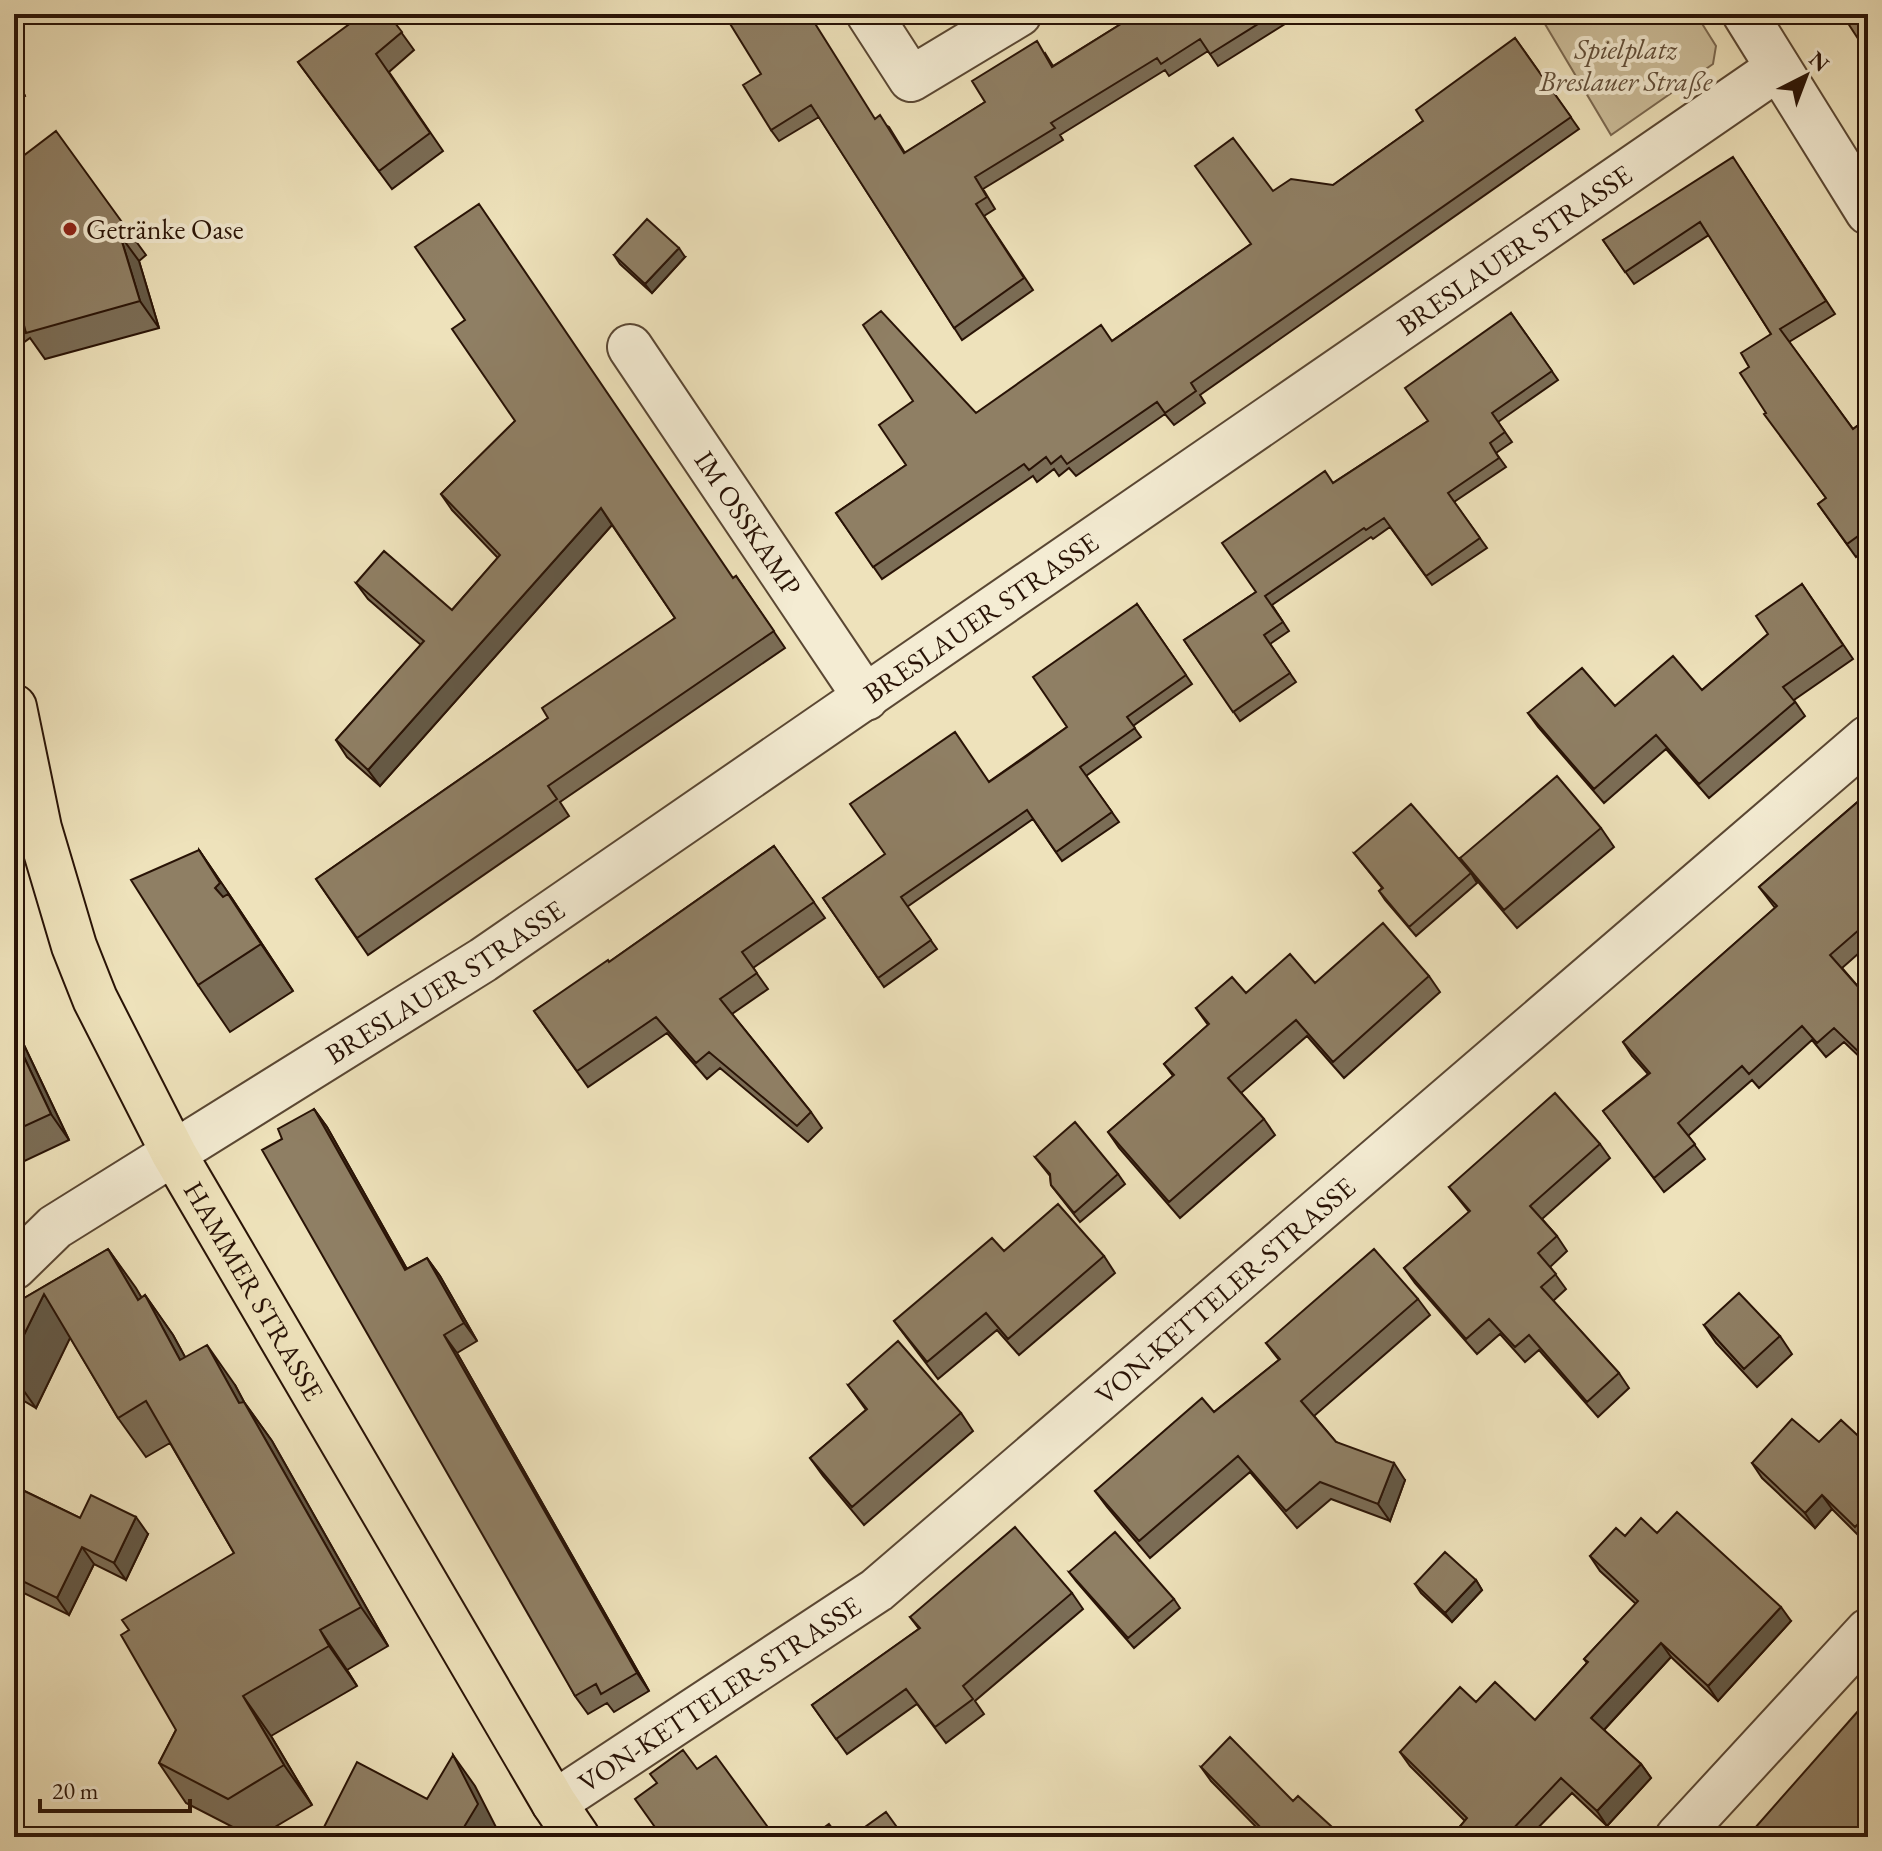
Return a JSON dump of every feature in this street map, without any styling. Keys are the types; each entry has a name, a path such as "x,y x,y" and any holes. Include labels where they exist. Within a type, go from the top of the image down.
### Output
{"main road":[{"name":"HAMMER STRASSE","path":"14,707 39,828 74,946 95,999 174,1154 565,1820"}],"street":[{"path":"869,14 911,79 1019,14"},
{"path":"1745,14 1868,212"},
{"name":"BRESLAUER STRASSE","path":"14,1267 55,1227 483,960 1778,68"},
{"name":"IM OSSKAMP","path":"630,347 866,698"},
{"name":"VON-KETTELER-STRASSE","path":"565,1820 877,1590 1868,738"},
{"path":"1678,1837 1868,1631"}],"green space":[{"name":"Spielplatz Breslauer Straße","path":"1539,14 1696,14 1716,46 1713,64 1611,135"}],"building":[{"path":"363,14 388,14 402,32 376,54 430,133 379,171 298,62"},
{"path":"724,14 809,14 875,119 880,115 904,153 985,102 972,81 1037,41 1052,67 1132,17 1130,14 1274,14 1210,54 1200,39 1161,64 1157,58 1051,123 1055,128 975,177 987,197 976,204 1024,278 954,328 811,105 771,130 743,85 761,74"},
{"path":"1842,14 1868,14 1868,50 1866,51"},
{"path":"1515,38 1571,117 1191,383 1196,391 1165,413 1157,402 1067,464 1061,456 1051,464 1046,457 1029,470 1024,464 873,567 836,513 906,465 879,425 913,401 863,325 881,311 976,413 1101,325 1112,341 1251,244 1195,166 1233,138 1273,191 1291,179 1333,185 1423,121 1416,110"},
{"name":"Getränke Oase","path":"56,131 127,229 120,235 140,301 26,333 19,306 14,310 14,163"},
{"path":"1733,157 1826,301 1780,329 1853,429 1868,418 1868,545 1861,534 1847,544 1818,504 1826,498 1764,414 1740,373 1749,367 1741,353 1771,334 1700,222 1625,272 1603,240"},
{"path":"479,204 733,578 736,576 774,631 548,786 557,799 357,938 316,879 548,718 542,708 675,618 601,508 368,770 336,740 424,641 356,583 384,551 452,610 500,555 441,494 515,421 452,329 465,320 415,247"},
{"path":"647,219 679,248 645,284 614,255"},
{"path":"1511,313 1552,371 1492,413 1505,432 1490,443 1499,458 1448,493 1480,538 1426,576 1384,518 1366,530 1364,528 1265,596 1283,622 1264,635 1290,673 1233,712 1184,640 1256,592 1222,543 1325,471 1333,483 1428,421 1405,388"},
{"path":"1802,584 1843,645 1783,687 1795,702 1699,784 1656,735 1594,789 1528,713 1582,668 1615,706 1673,656 1702,690 1768,634 1756,616"},
{"path":"1137,604 1186,675 1127,717 1135,728 1080,767 1112,812 1056,852 1027,810 901,897 931,940 878,978 823,898 885,854 850,804 955,732 989,782 1027,756 1067,727 1033,677"},
{"path":"1557,776 1601,828 1504,910 1460,858"},
{"path":"1868,793 1868,922 1830,955 1868,998 1868,1061 1834,1028 1817,1043 1802,1026 1749,1074 1742,1066 1678,1123 1695,1144 1654,1178 1603,1111 1650,1073 1623,1042 1777,906 1759,887"},
{"path":"1411,804 1471,873 1409,927 1379,891 1383,888 1354,853"},
{"path":"774,846 814,902 742,952 757,973 720,999 811,1112 797,1126 709,1052 696,1063 656,1017 577,1071 534,1011"},
{"path":"199,850 220,883 215,888 223,897 228,894 261,944 198,985 131,880"},
{"path":"1383,923 1429,976 1333,1062 1296,1020 1228,1078 1264,1119 1169,1202 1108,1132 1174,1075 1164,1064 1209,1024 1196,1008 1232,977 1246,993 1290,954 1315,983"},
{"path":"14,1036 51,1114 14,1131"},
{"path":"1555,1093 1600,1144 1530,1206 1557,1236 1538,1253 1556,1274 1541,1287 1619,1373 1587,1402 1529,1335 1515,1347 1489,1319 1466,1339 1404,1268 1470,1211 1449,1187"},
{"path":"314,1109 405,1270 427,1258 464,1323 444,1335 637,1673 601,1694 596,1684 575,1696 262,1150 282,1139 278,1129"},
{"path":"1075,1122 1118,1174 1074,1213 1051,1185 1050,1174 1035,1157"},
{"path":"1058,1204 1104,1256 1008,1339 986,1313 927,1362 894,1321 992,1238 1004,1251"},
{"path":"108,1249 138,1300 145,1295 180,1360 207,1345 239,1403 244,1402 361,1607 320,1630 329,1646 243,1696 284,1765 228,1799 159,1763 176,1730 121,1635 129,1630 122,1620 234,1553 146,1401 118,1418 44,1294 14,1355 14,1304"},
{"path":"1374,1249 1418,1299 1301,1401 1336,1442 1394,1463 1378,1504 1320,1482 1286,1511 1238,1456 1139,1541 1095,1491 1202,1398 1214,1412 1280,1359 1266,1343"},
{"path":"1739,1293 1780,1336 1744,1369 1704,1325"},
{"path":"898,1341 961,1413 852,1507 810,1458 867,1409 848,1385"},
{"path":"1792,1419 1819,1442 1841,1420 1868,1445 1868,1514 1855,1527 1822,1495 1805,1513 1752,1463"},
{"path":"14,1486 80,1518 91,1495 136,1517 114,1563 82,1547 57,1598 14,1577"},
{"path":"1677,1512 1781,1607 1708,1686 1661,1643 1591,1718 1641,1764 1597,1811 1561,1778 1510,1832 1515,1837 1451,1837 1467,1818 1400,1752 1460,1687 1476,1702 1495,1682 1535,1720 1588,1662 1584,1659 1638,1601 1590,1556 1616,1528 1625,1536 1641,1518 1657,1533"},
{"path":"1015,1527 1072,1593 963,1686 973,1699 935,1727 906,1689 836,1739 812,1705 920,1628 910,1617"},
{"path":"1115,1532 1174,1599 1128,1638 1069,1572"},
{"path":"1445,1552 1476,1580 1445,1613 1415,1584"},
{"path":"1868,1700 1868,1836 1747,1837 1859,1710"},
{"path":"1230,1737 1293,1801 1298,1796 1343,1837 1270,1837 1201,1767"},
{"path":"683,1750 697,1769 716,1756 775,1837 662,1837 635,1799 657,1783 650,1774"},
{"path":"453,1755 478,1804 458,1837 319,1837 357,1762 427,1799"},
{"path":"886,1812 904,1837 851,1837"},
{"path":"829,1824 839,1837 811,1837"}],"place":[{"name":"Getränke Oase","path":"70,229"}]}
